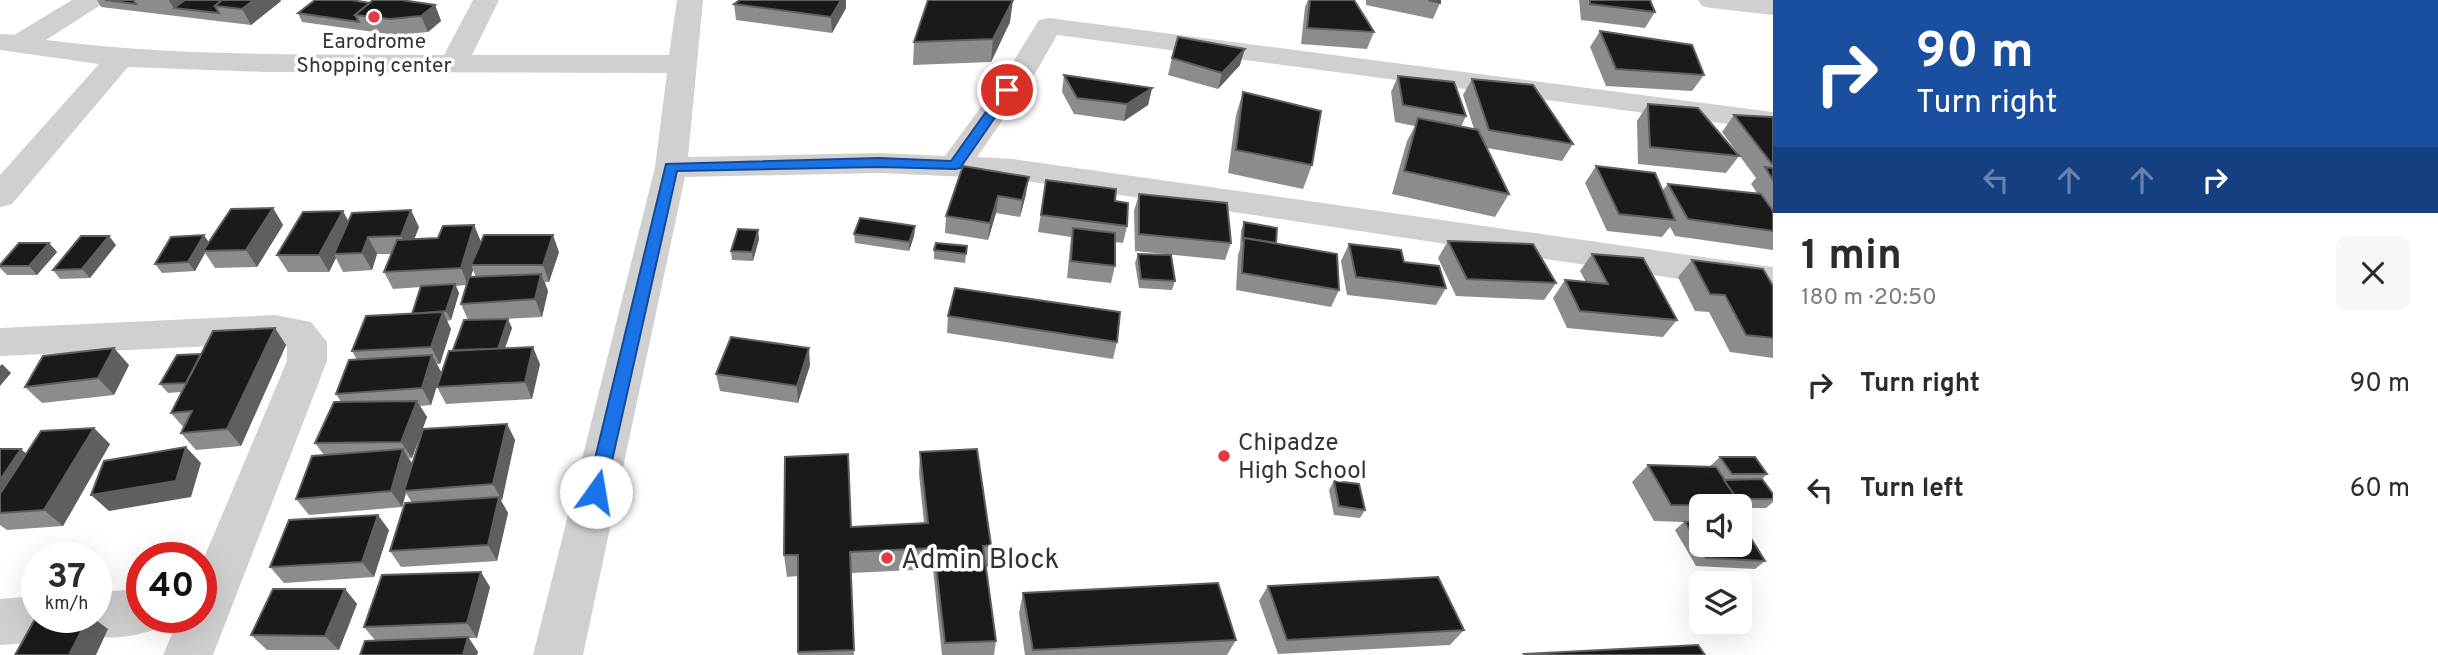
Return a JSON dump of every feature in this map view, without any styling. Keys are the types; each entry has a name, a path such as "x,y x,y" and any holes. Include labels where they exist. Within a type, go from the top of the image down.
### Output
{"street":[{"path":"9,44 90,0"},
{"path":"453,64 486,0"},
{"path":"558,655 671,167 690,0"},
{"path":"1712,0 1773,7"},
{"path":"955,165 1021,72 1049,26 1773,121"},
{"path":"9,44 120,58 453,64 682,64"},
{"path":"6,182 120,58"},
{"path":"671,167 879,163 1013,169 1773,280"},
{"path":"0,341 275,329 298,332 307,342 307,361 217,578"},
{"path":"0,622 21,621"},
{"path":"188,655 196,633"}],"building":[{"path":"105,0 133,0 136,4"},
{"path":"185,0 222,0 215,6 219,13 174,8"},
{"path":"222,0 254,0 242,9 215,6"},
{"path":"315,0 370,3 355,15 359,22 298,13"},
{"path":"373,0 401,0 435,5 421,16 390,19 355,15"},
{"path":"740,0 841,0 831,17 734,4"},
{"path":"928,0 1013,0 993,39 914,42"},
{"path":"1310,0 1354,0 1374,32 1307,28"},
{"path":"1590,0 1650,0 1655,12 1590,4"},
{"path":"1600,31 1692,45 1704,75 1616,69"},
{"path":"1178,37 1245,49 1222,73 1172,58"},
{"path":"1064,75 1152,88 1127,104 1077,98"},
{"path":"1398,76 1454,82 1466,116 1403,105"},
{"path":"1472,79 1533,85 1573,144 1489,130"},
{"path":"1243,92 1321,111 1312,165 1236,150"},
{"path":"1648,104 1698,108 1739,156 1650,147"},
{"path":"1734,115 1773,117 1773,164 1772,164"},
{"path":"1418,118 1478,130 1509,194 1404,171"},
{"path":"963,166 1029,177 1022,200 998,196 990,223 946,216"},
{"path":"1596,166 1655,173 1675,220 1619,214"},
{"path":"1765,167 1773,168 1773,180"},
{"path":"1046,180 1116,189 1115,201 1128,203 1127,226 1041,215"},
{"path":"1668,184 1761,194 1773,211 1773,231 1688,219"},
{"path":"1139,194 1227,203 1231,243 1139,234"},
{"path":"273,208 246,250 203,251 231,209"},
{"path":"411,210 401,236 368,237 362,253 334,254 352,213"},
{"path":"343,211 319,255 277,255 303,212"},
{"path":"860,218 915,226 909,242 854,234"},
{"path":"1244,222 1277,228 1276,243 1243,240"},
{"path":"474,225 461,268 384,272 397,240 438,238 443,226"},
{"path":"1073,228 1115,233 1115,266 1071,261"},
{"path":"738,229 758,230 752,252 731,251"},
{"path":"204,235 188,262 155,264 171,237"},
{"path":"484,235 553,235 543,265 471,265"},
{"path":"81,236 109,236 82,269 53,270"},
{"path":"1244,238 1337,254 1339,290 1242,273"},
{"path":"1448,241 1533,244 1556,283 1467,279"},
{"path":"19,243 49,243 29,266 0,266"},
{"path":"936,243 967,246 966,254 934,250"},
{"path":"1349,244 1401,250 1404,262 1439,266 1446,288 1356,277"},
{"path":"1138,254 1171,255 1175,281 1141,279"},
{"path":"1592,254 1643,258 1677,320 1580,311 1565,280 1608,284"},
{"path":"1692,260 1763,269 1773,286 1773,338 1746,335 1725,295 1710,294"},
{"path":"541,274 535,299 461,304 469,277"},
{"path":"455,284 446,311 412,314 421,286"},
{"path":"955,288 1120,312 1117,342 948,316"},
{"path":"443,312 431,347 352,351 366,316"},
{"path":"508,319 498,349 453,350 464,320"},
{"path":"275,328 227,429 181,433 192,411 171,413 213,331"},
{"path":"731,337 809,348 797,386 716,374"},
{"path":"533,347 525,382 437,387 449,351"},
{"path":"114,348 98,378 25,387 43,356"},
{"path":"201,354 186,383 160,384 177,355"},
{"path":"432,355 422,388 336,394 349,360"},
{"path":"417,401 401,442 315,443 334,402"},
{"path":"507,424 493,484 404,491 423,429"},
{"path":"94,428 44,510 0,513 0,494 41,431"},
{"path":"186,447 176,481 91,495 104,461"},
{"path":"0,449 21,449 0,480"},
{"path":"403,449 391,491 296,499 312,456"},
{"name":"Admin Block","path":"977,449 991,545 983,546 996,641 945,643 934,548 850,552 854,650 798,652 798,555 784,555 785,457 848,454 851,527 928,523 920,452"},
{"path":"1720,457 1755,457 1767,474 1732,474"},
{"path":"1648,465 1716,467 1734,494 1689,494 1689,505 1671,505"},
{"path":"1762,479 1773,494 1773,499 1752,499 1752,494 1734,494 1724,480"},
{"path":"1334,481 1359,484 1365,510 1339,506"},
{"path":"499,497 488,545 390,551 405,503"},
{"path":"378,515 362,562 270,567 289,520"},
{"path":"1752,540 1765,561 1706,558 1752,557"},
{"path":"481,572 467,623 364,627 382,575"},
{"path":"1438,577 1464,630 1287,640 1268,586"},
{"path":"1218,583 1236,640 1033,650 1023,593"},
{"path":"273,589 345,589 325,636 251,635"},
{"path":"27,633 80,633 69,655 15,655"},
{"path":"468,637 463,655 360,655 365,641"},
{"path":"1698,645 1705,655 1524,654"}],"place":[{"name":"Earodrome Shopping center","path":"374,17"},
{"name":"Chipadze High School","path":"1224,456"},
{"name":"Admin Block","path":"887,558"}],"route":[{"path":"596,492 671,167 879,163 955,165 1007,90"}]}
